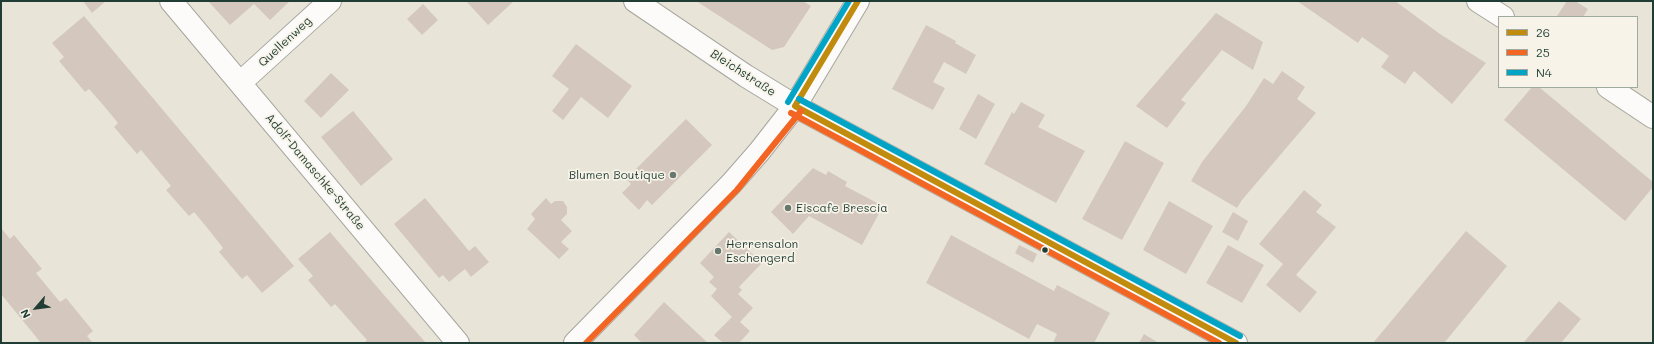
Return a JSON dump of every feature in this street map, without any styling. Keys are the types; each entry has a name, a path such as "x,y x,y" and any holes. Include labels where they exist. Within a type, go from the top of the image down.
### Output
{"street":[{"name":"Adolf-Damaschke-Straße","path":"171,1 458,343"},
{"name":"Quellenweg","path":"240,84 330,1"},
{"name":"Bleichstraße","path":"635,1 746,76 795,106 1236,343"},
{"path":"575,343 731,184 759,152 795,106 858,1"},
{"path":"1478,1 1501,16"},
{"path":"1610,88 1653,117"}],"building":[{"path":"83,1 106,1 92,13"},
{"path":"208,1 290,1 270,20 254,4 230,25"},
{"path":"466,1 514,1 488,25"},
{"path":"696,1 803,1 811,6 784,47 772,50"},
{"path":"1297,1 1395,1 1440,34 1486,63 1452,104 1414,71 1405,84 1381,67 1389,56 1362,37 1358,43"},
{"path":"1567,1 1575,1 1588,9 1584,16 1557,16"},
{"path":"423,4 438,20 422,35 407,19"},
{"path":"1216,13 1263,42 1253,70 1222,50 1181,100 1186,103 1167,128 1136,106"},
{"path":"84,16 294,266 262,293 247,275 242,279 219,252 223,248 194,212 189,216 166,190 171,186 141,150 137,154 114,127 118,123 104,106 89,89 85,92 59,61 64,57 52,43"},
{"path":"926,25 956,41 955,43 976,55 966,74 944,62 933,82 945,88 933,110 892,89"},
{"path":"576,44 632,86 608,118 581,97 563,120 552,111 569,89 552,76"},
{"path":"1282,71 1305,87 1297,99 1316,113 1242,200 1237,208 1191,181 1202,162 1246,106 1264,78 1273,84"},
{"path":"331,73 349,90 321,118 304,101"},
{"path":"1531,88 1540,88 1653,182 1653,187 1625,221 1504,120"},
{"path":"978,94 995,104 976,139 959,129"},
{"path":"1021,102 1045,115 1038,127 1085,151 1056,203 984,164 1012,112 1014,114"},
{"path":"353,111 393,159 361,186 321,137"},
{"path":"686,119 712,145 652,205 647,200 639,210 622,193 631,184 626,179"},
{"path":"1125,141 1164,163 1122,240 1082,219"},
{"path":"813,168 826,175 828,171 847,182 845,186 883,206 862,245 809,216 793,234 771,212"},
{"path":"1304,190 1322,205 1316,212 1336,227 1296,275 1317,292 1300,313 1266,285 1283,264 1259,244"},
{"path":"425,198 469,251 475,246 489,262 471,277 465,269 449,282 443,275 439,278 394,224"},
{"path":"546,198 551,204 555,201 563,201 567,207 567,214 561,220 572,231 561,242 569,249 559,259 527,229 535,219 531,214"},
{"path":"1169,201 1213,226 1186,274 1143,250"},
{"path":"1233,212 1248,221 1238,241 1222,232"},
{"path":"1,228 10,239 14,235 42,269 36,273 60,302 66,298 93,331 87,336 93,343 41,343 1,294"},
{"path":"1466,231 1507,266 1454,331 1444,343 1373,343"},
{"path":"330,232 426,343 364,343 367,340 335,304 331,307 308,280 313,276 298,259"},
{"path":"729,232 762,263 739,287 742,290 738,294 753,308 740,322 750,331 739,343 723,343 714,335 732,317 711,296 717,289 709,282 714,277 700,263"},
{"path":"951,235 1054,291 1057,285 1110,313 1094,343 1053,343 1057,334 1037,324 1029,339 926,283"},
{"path":"1019,245 1037,254 1033,263 1015,253"},
{"path":"1228,245 1264,265 1242,303 1206,283"},
{"path":"1559,301 1581,319 1561,343 1523,343"},
{"path":"664,302 708,343 642,343 634,335"},
{"path":"1144,334 1159,343 1139,343"}],"transit line":[{"name":"N4","path":"788,102 849,1"},
{"name":"26","path":"795,106 858,1"},
{"name":"N4","path":"799,99 1240,336"},
{"name":"26","path":"795,106 1236,343"},
{"name":"25","path":"586,343 737,190 801,111"},
{"name":"25","path":"791,113 1219,343"}],"place":[{"name":"Blumen Boutique","path":"673,175"},
{"name":"Eiscafe Brescia","path":"788,208"},
{"name":"Herrensalon Eschengerd","path":"718,251"}]}
